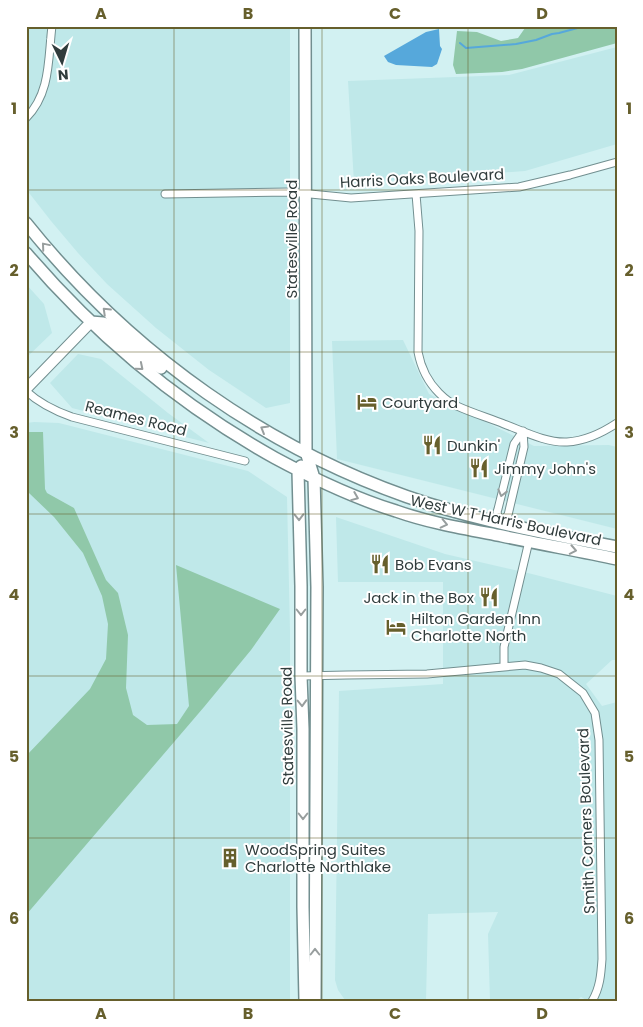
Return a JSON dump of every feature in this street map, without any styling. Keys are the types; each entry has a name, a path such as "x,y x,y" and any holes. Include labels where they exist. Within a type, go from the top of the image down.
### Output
{"main road":[{"name":"Statesville Road","path":"305,26 306,452 314,478 317,676 315,1001"},
{"name":"West W T Harris Boulevard","path":"26,223 65,268 135,337 174,370 256,425 359,478 396,492 500,524 617,547"},
{"name":"West W T Harris Boulevard","path":"26,253 91,322 142,368 182,400 224,428 298,470 373,504 414,517 617,559"},
{"path":"91,322 111,327 129,344 163,370 214,398"},
{"name":"Reames Road","path":"26,390 91,322"},
{"name":"Statesville Road","path":"305,1001 303,729 298,470 306,452"},
{"path":"303,729 308,732 309,747 316,770"},
{"path":"303,754 308,765 309,782 316,785"}],"street":[{"path":"26,118 44,91 47,79 52,26"},
{"name":"Harris Oaks Boulevard","path":"165,194 290,192 351,198 519,187 617,162"},
{"path":"416,194 419,232 418,352 426,376 439,393 448,401 469,411 554,441 566,442 593,436 617,423"},
{"name":"Reames Road","path":"26,390 43,404 72,417 245,461"},
{"path":"500,524 498,512 514,444 523,431"},
{"path":"504,667 504,648 529,542"},
{"name":"Smith Corners Boulevard","path":"301,676 427,674 525,665 559,674 582,693 595,713 599,740 602,959 597,993 592,1001"}],"shaded area":[{"path":"26,26 290,26 290,403 266,408 209,370 156,328 107,284 78,253 26,189"},
{"path":"617,47 617,144 525,171 354,183 348,81 509,75"},
{"path":"26,284 44,304 52,333 26,358"},
{"path":"403,340 429,394 534,446 609,445 617,447 617,529 337,459 332,341"},
{"path":"78,354 101,359 209,443 72,408 50,383"},
{"path":"26,423 59,423 248,471 287,497 290,631 290,1001 26,1001"},
{"path":"336,517 445,554 617,596 617,660 612,660 586,684 602,706 617,702 617,1001 588,1001 581,997 576,1001 490,1001 488,934 498,912 428,914 426,1001 347,1001 338,990 335,980 339,691 443,684 443,582 338,582"}],"green space":[{"path":"529,26 617,26 617,43 522,69 456,74 453,65 457,31 477,32 501,41 518,38 525,28"},
{"path":"26,432 43,432 45,489 47,493 74,508 106,580 118,593 128,635 126,688 133,715 147,725 177,724 189,706 176,565 280,609 251,650 204,707 26,915 26,756 90,689 106,659 108,624 102,596 83,553 54,517 29,493 26,487"}],"water":[{"path":"439,29 440,46 442,49 437,64 432,67 396,65 388,62 384,56 426,32"}],"waterway":[{"path":"460,43 466,48 516,44 585,26"}],"place":[{"name":"Courtyard","path":"367,402"},
{"name":"Dunkin'","path":"432,445"},
{"name":"Jimmy John's","path":"479,468"},
{"name":"Bob Evans","path":"380,564"},
{"name":"Jack in the Box","path":"489,597"},
{"name":"Hilton Garden Inn Charlotte North","path":"396,627"},
{"name":"WoodSpring Suites Charlotte Northlake","path":"230,858"}]}
